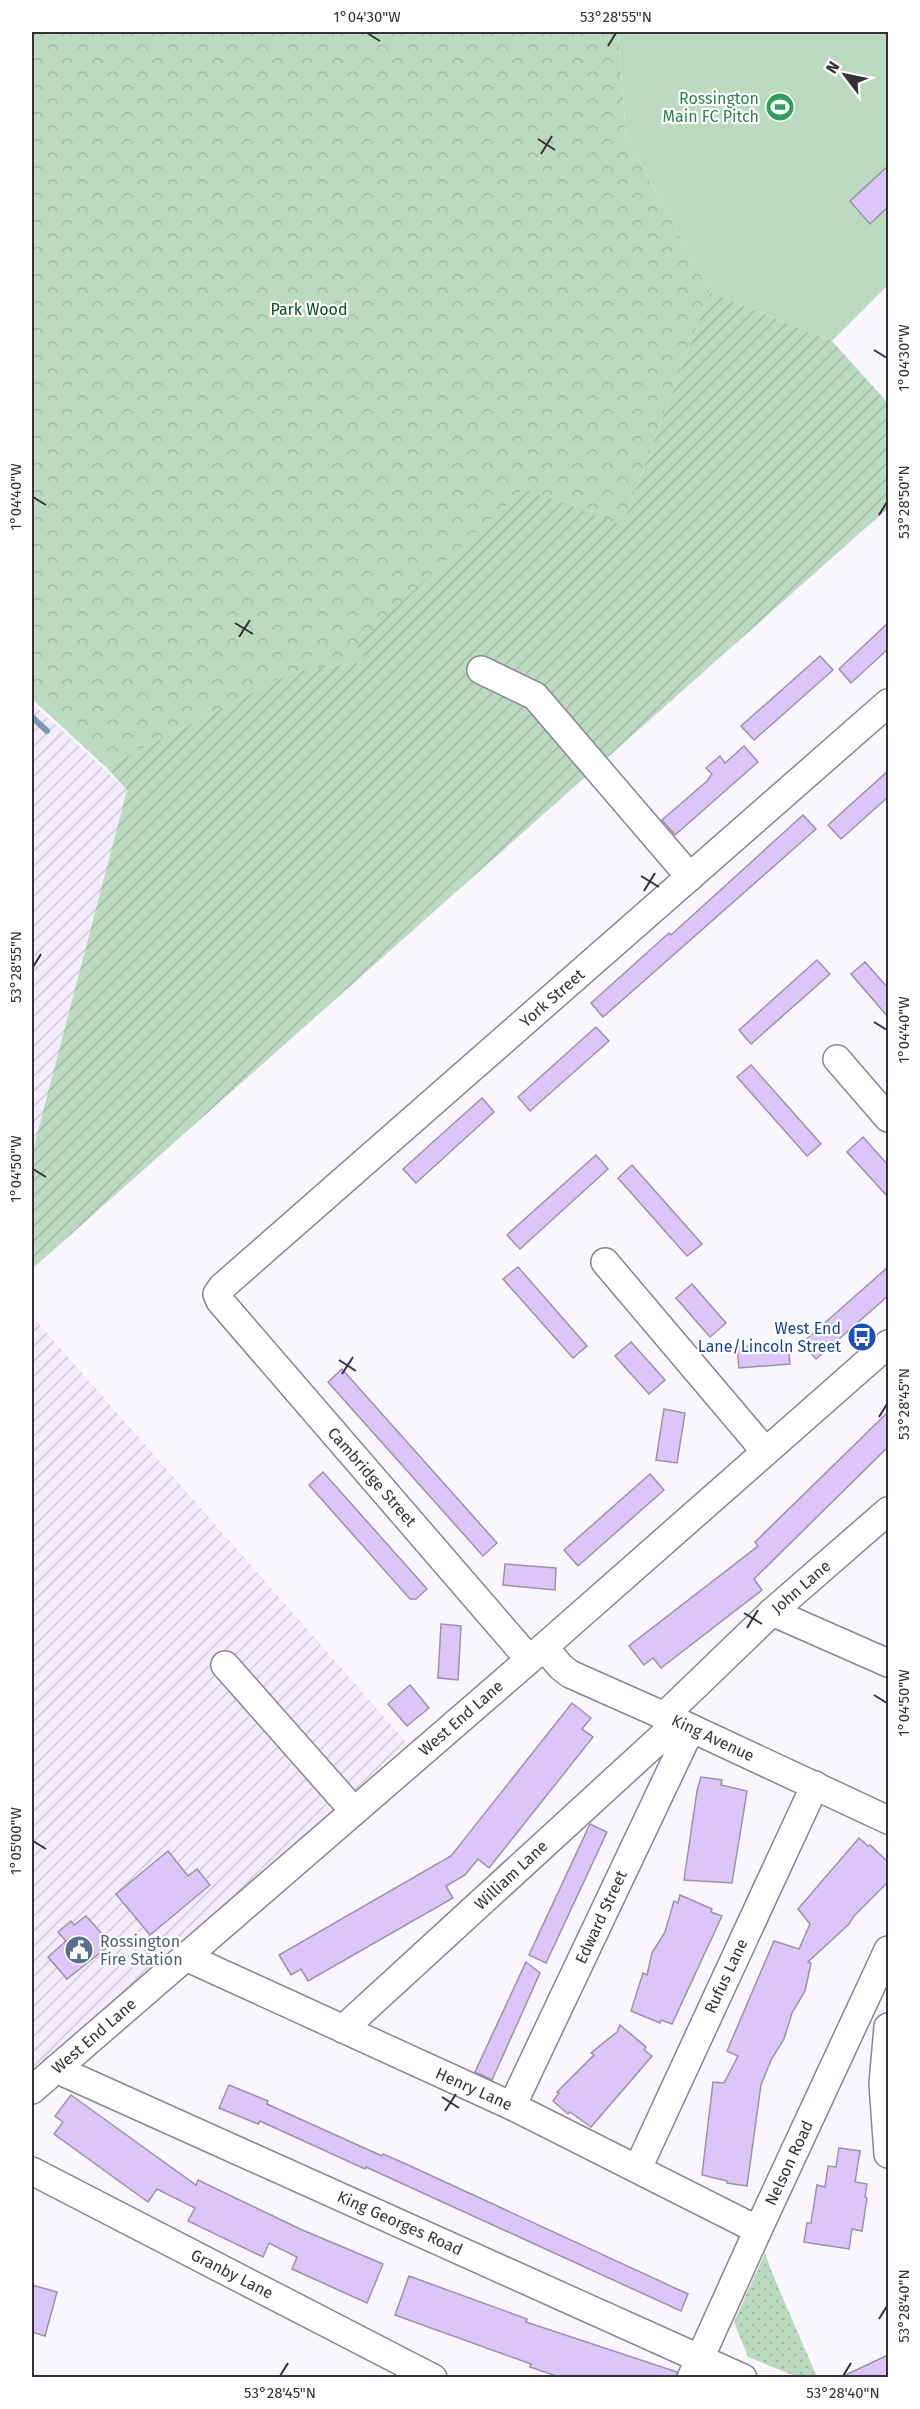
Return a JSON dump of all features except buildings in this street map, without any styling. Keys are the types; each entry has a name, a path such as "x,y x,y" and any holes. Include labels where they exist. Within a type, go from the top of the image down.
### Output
{"street":[{"path":"481,670 535,696 690,877"},
{"name":"York Street","path":"217,1294 231,1279 888,703"},
{"path":"837,1059 888,1118"},
{"path":"605,1262 765,1451"},
{"name":"Cambridge Street","path":"217,1294 220,1301 537,1653"},
{"name":"West End Lane","path":"32,2090 537,1653 888,1344"},
{"name":"John Lane","path":"678,1722 772,1612 888,1511"},
{"path":"772,1612 888,1663"},
{"name":"King Avenue","path":"537,1653 570,1674 888,1820"},
{"path":"225,1665 354,1811"},
{"name":"William Lane","path":"343,2029 678,1722"},
{"name":"Edward Street","path":"512,2106 678,1722"},
{"name":"Rufus Lane","path":"638,2168 815,1785"},
{"name":"Nelson Road","path":"696,2368 758,2230 880,1992 888,1950"},
{"name":"Henry Lane","path":"186,1957 512,2106 758,2230"},
{"path":"888,2027 883,2084 888,2154"},
{"name":"King Georges Road","path":"56,2069 696,2368 743,2378"},
{"name":"Granby Lane","path":"32,2171 433,2378"}],"shaded area":[{"path":"32,703 127,790 32,1155"},
{"path":"32,1316 407,1743 32,2104"}],"green space":[{"name":"Park Wood","path":"32,32 618,32 626,136 710,292 622,525 357,645 371,661 293,672 106,767 32,699"},
{"path":"618,32 888,32 888,285 832,341 710,292 626,136"},
{"path":"710,292 832,341 888,403 888,508 32,1269 32,1154 127,790 106,767 293,672 370,661 356,645 523,489 622,525"},
{"path":"765,2253 817,2377 797,2377 748,2357 734,2322"}],"waterway":[{"path":"32,717 47,731"}],"place":[{"name":"Rossington Main FC Pitch","path":"780,107"},
{"name":"West End Lane/Lincoln Street","path":"862,1337"},
{"name":"Rossington Fire Station","path":"79,1950"}]}
